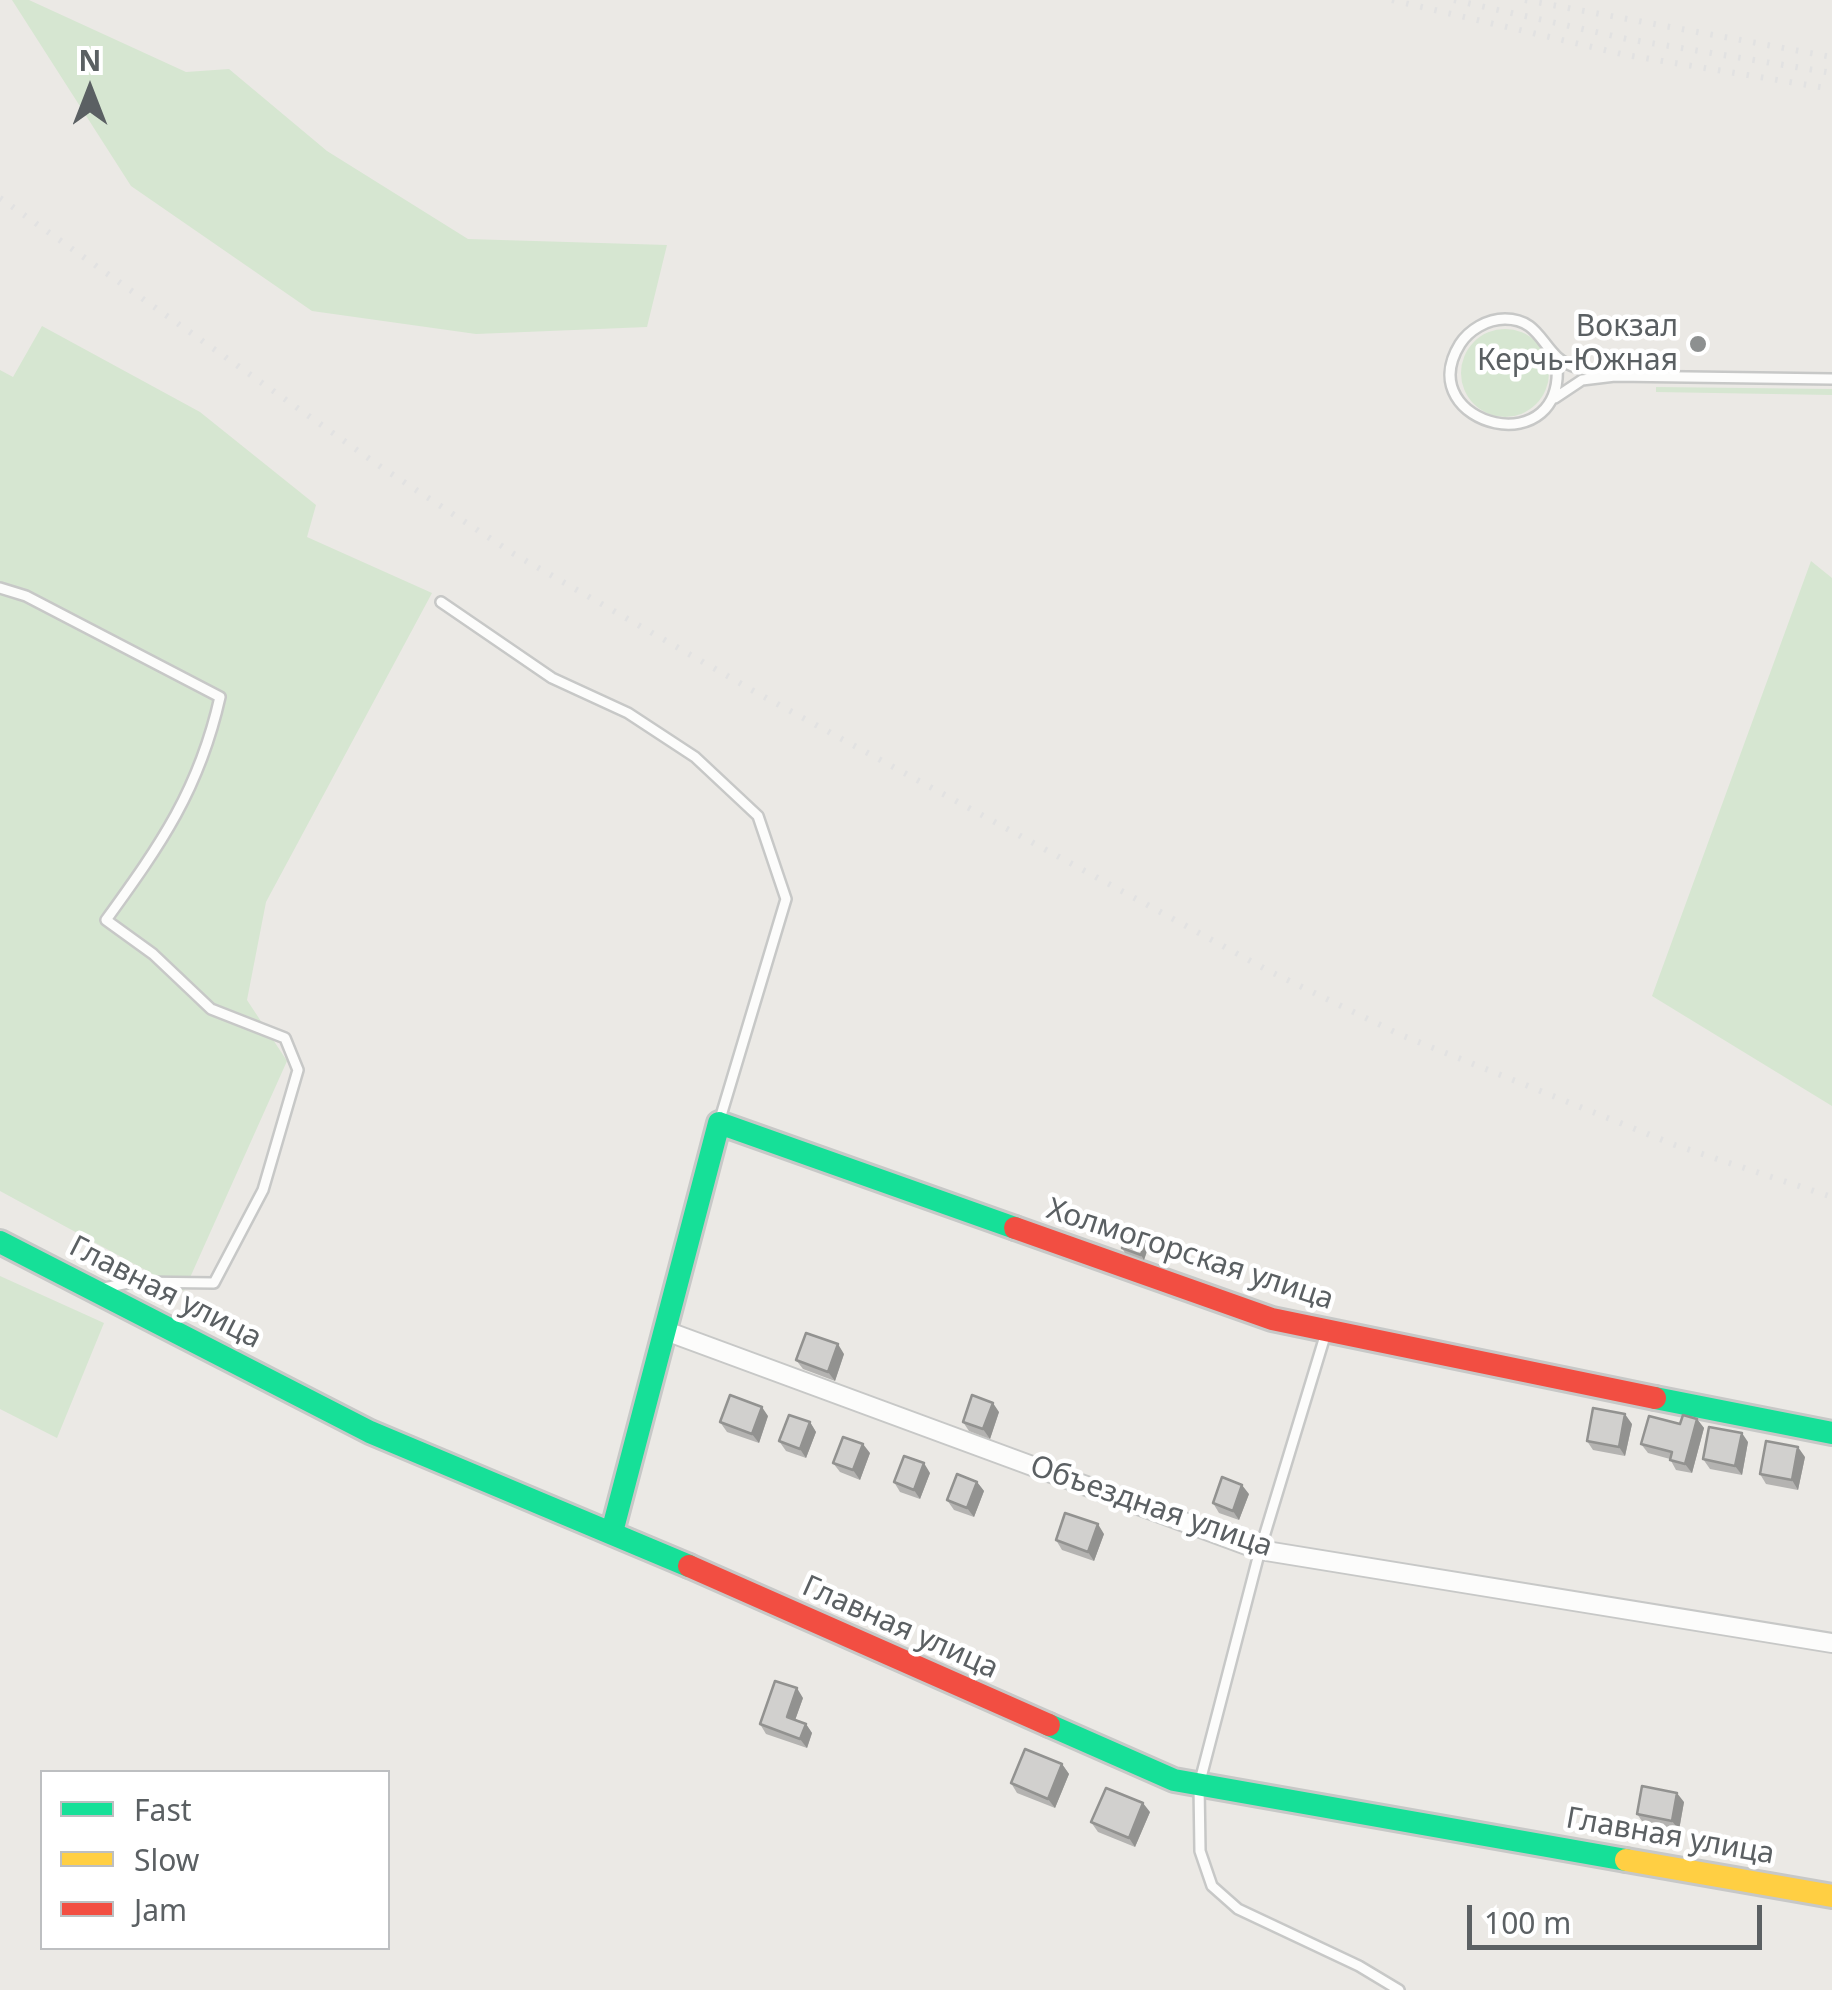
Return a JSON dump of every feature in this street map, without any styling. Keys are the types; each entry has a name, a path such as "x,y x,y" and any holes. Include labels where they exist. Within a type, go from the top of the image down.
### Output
{"street":[{"path":"612,1532 719,1123"},
{"name":"Холмогорская улица","path":"719,1123 1272,1318 1326,1333 1832,1433"},
{"name":"Главная улица","path":"0,1242 370,1432 612,1532 1145,1768 1199,1785 1832,1896"},
{"name":"Объездная улица","path":"666,1332 1260,1550 1832,1643"}],"lane":[{"path":"1615,376 1556,356 1536,329 1504,319 1473,330 1454,356 1454,389 1474,416 1506,426 1536,416 1582,380 1615,376 1832,379"},
{"path":"1548,404 1556,389 1556,356"},
{"path":"0,588 26,596 220,698 209,746 172,829 106,920 154,954 211,1010 285,1038 298,1070 263,1190 214,1284 133,1282 93,1290"},
{"path":"442,602 552,678 628,713 696,757 758,816 786,899 719,1123"},
{"path":"1326,1333 1260,1550 1199,1785 1200,1852 1212,1886 1238,1909 1359,1966 1399,1990"}],"green space":[{"path":"12,0 29,0 186,72 229,69 327,151 468,239 667,245 647,327 476,334 312,311 131,186"},
{"path":"42,326 200,412 316,505 307,537 432,593 266,902 247,1000 287,1061 184,1291 0,1191 0,370 13,377"},
{"path":"1505,329 1536,342 1549,373 1536,404 1505,417 1474,404 1461,373 1474,342"},
{"path":"1656,387 1832,389 1832,395 1656,392"},
{"path":"1811,561 1832,578 1832,1106 1652,996"},
{"path":"0,1276 104,1323 57,1438 0,1409"}],"building":[{"path":"1127,1234 1146,1240 1141,1255 1122,1248"},
{"path":"806,1333 838,1344 828,1372 796,1360"},
{"path":"730,1395 762,1407 752,1434 720,1422"},
{"path":"972,1395 993,1403 983,1429 963,1422"},
{"path":"1593,1408 1625,1414 1619,1447 1587,1441"},
{"path":"789,1415 810,1422 800,1449 779,1441"},
{"path":"1683,1415 1697,1419 1685,1464 1670,1460 1672,1452 1641,1444 1649,1416 1680,1424"},
{"path":"1709,1427 1742,1433 1735,1466 1703,1459"},
{"path":"843,1437 863,1444 853,1470 833,1463"},
{"path":"1766,1441 1798,1447 1792,1480 1760,1474"},
{"path":"904,1456 924,1463 914,1490 894,1482"},
{"path":"957,1474 977,1482 967,1508 947,1500"},
{"path":"1222,1477 1242,1485 1233,1511 1213,1503"},
{"path":"1065,1513 1098,1524 1088,1552 1056,1540"},
{"path":"775,1681 797,1688 787,1717 806,1724 800,1739 760,1724"},
{"path":"1025,1749 1062,1764 1048,1799 1011,1783"},
{"path":"1642,1786 1677,1793 1672,1821 1637,1814"},
{"path":"1106,1788 1143,1803 1129,1838 1091,1822"}],"railway":[{"path":"1392,0 1626,55 1832,89"},
{"path":"1454,0 1627,39 1832,73"},
{"path":"1525,0 1832,57"},
{"path":"0,198 381,467 514,554 759,694 1269,971 1401,1035 1675,1145 1832,1197"}],"traffic: fast":[{"path":"612,1532 719,1123 1015,1228"},
{"path":"0,1242 370,1432 689,1566"},
{"path":"1655,1398 1832,1433"},
{"path":"1049,1725 1174,1780 1626,1860"}],"traffic: slow":[{"path":"1626,1860 1832,1896"}],"traffic: jam":[{"path":"1015,1228 1272,1319 1655,1398"},
{"path":"689,1566 1049,1725"}],"place":[{"name":"Вокзал Керчь-Южная","path":"1698,344"}]}
